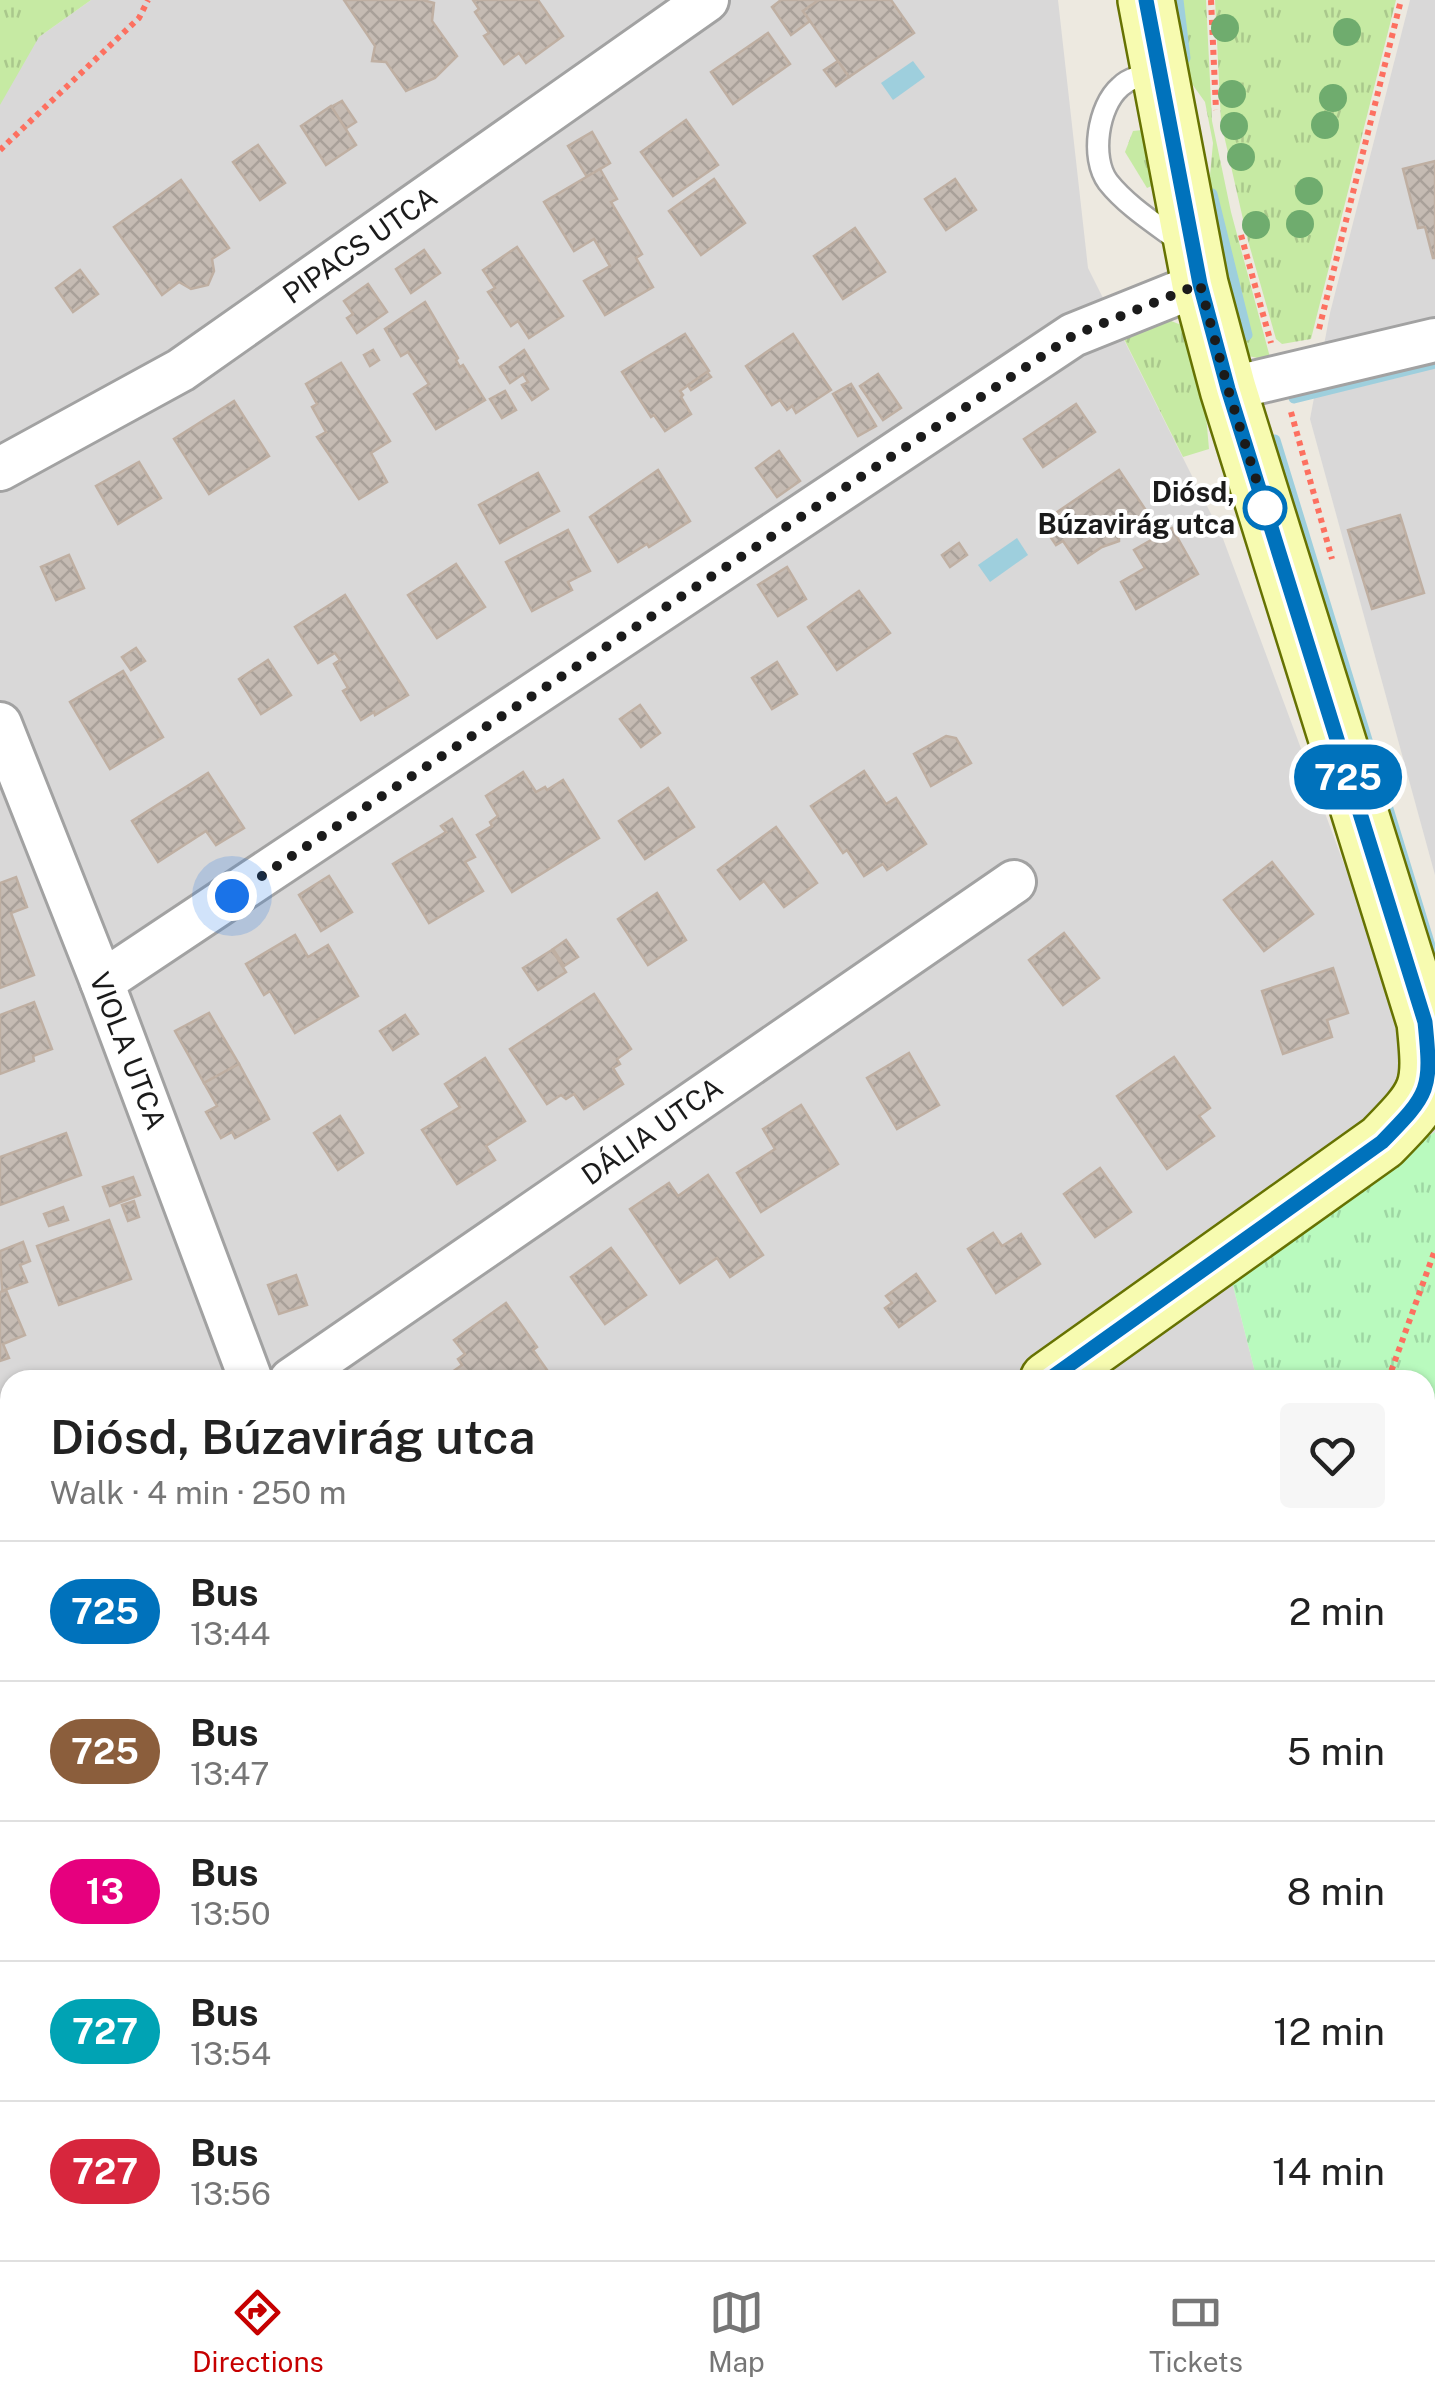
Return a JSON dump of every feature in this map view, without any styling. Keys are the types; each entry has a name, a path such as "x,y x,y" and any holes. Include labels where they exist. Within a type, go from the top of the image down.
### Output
{"street":[{"name":"PIPACS UTCA","path":"0,469 181,370 707,0"},
{"path":"1062,1370 1382,1142 1427,1080 1425,1022 1228,389 1211,257 1158,74 1146,0"},
{"path":"102,982 1074,335 1211,257"},
{"path":"1228,389 1435,340"},
{"name":"VIOLA UTCA","path":"0,724 102,982 247,1370"},
{"name":"DÁLIA UTCA","path":"306,1370 1014,882"}],"lane":[{"path":"1158,74 1131,78 1117,89 1101,123 1099,158 1106,179 1211,257"}],"path":[{"path":"0,150 139,18 148,0"},
{"path":"1211,0 1216,119"},
{"path":"1316,341 1402,0"},
{"path":"1211,257 1274,352"},
{"path":"1392,1370 1435,1250"}],"shaded area":[{"path":"91,0 1058,0 1088,268 1222,536 1435,1109 1435,1132 1228,1266 1254,1370 0,1370 0,74 8,59"},
{"path":"1410,0 1435,0 1435,875 1310,419 1330,313"}],"green space":[{"path":"0,0 91,0 39,37 0,105"},
{"path":"1162,0 1206,0 1212,121 1231,212 1271,361 1244,355 1205,230 1213,143 1205,102 1182,70"},
{"path":"1215,0 1396,0 1311,339 1282,344 1276,339 1247,237 1221,122"},
{"path":"1152,129 1163,181 1147,188 1125,152 1133,131"},
{"path":"1164,318 1186,327 1200,347 1209,449 1183,457 1119,329"},
{"path":"1435,1132 1435,1370 1254,1370 1228,1266"}],"water":[{"path":"913,61 925,77 893,100 881,83"},
{"path":"1017,538 1028,555 990,582 978,565"}],"building":[{"path":"344,0 434,3 432,21 457,56 435,78 406,91 386,62 372,61 375,46"},
{"path":"473,0 538,0 563,36 526,63 519,53 504,64 484,36 489,33 475,12 479,9"},
{"path":"781,0 819,0 803,11 810,21 791,35 772,7"},
{"path":"819,0 891,0 914,33 849,77 803,11"},
{"path":"768,33 790,64 733,104 711,72"},
{"path":"838,61 849,77 836,86 824,70"},
{"path":"342,101 356,122 345,129 331,107"},
{"path":"331,106 356,145 326,165 301,126"},
{"path":"686,120 718,165 673,196 641,152"},
{"path":"592,132 610,163 587,177 568,146"},
{"path":"258,145 285,183 260,200 233,162"},
{"path":"1435,161 1433,258 1425,227 1418,228 1403,169"},
{"path":"600,169 617,199 611,202 642,254 636,258 653,287 605,315 584,281 610,266 594,239 574,251 544,202"},
{"path":"714,179 745,223 701,255 669,211"},
{"path":"955,179 976,210 946,230 925,199"},
{"path":"181,180 229,248 212,259 214,271 208,285 191,289 179,282 162,295 114,227"},
{"path":"855,228 885,272 843,299 814,256"},
{"path":"517,247 563,316 529,338 518,321 511,326 488,292 495,288 483,270"},
{"path":"424,250 440,273 411,293 396,269"},
{"path":"80,270 98,294 73,312 56,288"},
{"path":"368,284 387,312 357,333 347,318 353,314 344,301"},
{"path":"425,302 460,367 463,365 485,400 436,429 414,394 429,384 408,352 401,356 385,329"},
{"path":"685,334 709,371 680,391 691,414 665,431 654,415 651,417 622,372"},
{"path":"793,334 831,390 796,413 792,406 787,410 780,400 772,405 746,366"},
{"path":"373,350 379,360 370,366 364,355"},
{"path":"524,350 548,389 532,400 522,385 528,382 523,374 510,383 500,367"},
{"path":"341,363 390,441 371,453 387,482 359,499 317,437 326,432 312,407 317,404 306,384"},
{"path":"707,372 711,377 691,390 688,385"},
{"path":"878,374 901,408 883,420 860,386"},
{"path":"851,384 876,426 858,436 833,394"},
{"path":"505,391 516,410 502,418 490,399"},
{"path":"234,401 269,456 209,494 174,439"},
{"path":"1076,404 1095,432 1043,467 1024,439"},
{"path":"779,451 800,481 777,497 756,468"},
{"path":"139,462 161,498 118,524 96,486"},
{"path":"658,470 690,521 618,562 590,517"},
{"path":"1119,470 1149,515 1119,536 1119,541 1078,563 1063,541 1056,545 1041,523"},
{"path":"538,473 559,511 500,543 479,505"},
{"path":"1400,515 1424,593 1372,609 1348,530"},
{"path":"1172,528 1198,574 1136,609 1121,582 1145,568 1134,550"},
{"path":"568,530 590,571 568,582 572,590 532,611 506,562"},
{"path":"959,543 967,555 950,567 942,555"},
{"path":"69,555 84,588 56,600 41,567"},
{"path":"456,564 485,607 437,638 408,595"},
{"path":"787,567 806,599 778,616 758,585"},
{"path":"859,591 890,633 837,670 808,627"},
{"path":"345,595 408,695 361,720 343,691 348,688 334,664 340,660 335,653 318,663 295,627"},
{"path":"136,648 145,661 131,670 122,657"},
{"path":"268,660 291,695 261,714 239,679"},
{"path":"777,662 797,694 772,709 752,678"},
{"path":"123,671 163,737 110,769 70,702"},
{"path":"640,705 660,733 641,747 620,719"},
{"path":"946,736 956,738 971,763 931,786 914,754"},
{"path":"864,771 886,804 896,798 926,844 887,870 883,864 864,876 811,806"},
{"path":"523,772 536,792 563,780 599,838 512,892 477,835 492,826 490,822 498,816 486,796"},
{"path":"208,773 244,828 216,845 206,831 158,862 132,821"},
{"path":"668,788 694,827 645,859 619,821"},
{"path":"452,819 475,857 465,862 483,891 429,923 393,864 446,832 441,826"},
{"path":"776,827 817,883 784,907 764,881 740,899 718,870"},
{"path":"1272,862 1313,914 1264,951 1224,900"},
{"path":"329,876 352,912 321,931 299,895"},
{"path":"16,877 27,907 11,913 34,975 0,988 0,883"},
{"path":"657,893 686,940 648,965 618,919"},
{"path":"1064,933 1099,978 1063,1005 1029,960"},
{"path":"295,935 308,957 328,945 358,996 295,1033 270,991 264,995 246,964"},
{"path":"566,940 578,957 564,966 553,949"},
{"path":"552,950 566,972 538,990 523,968"},
{"path":"1333,968 1348,1013 1327,1020 1332,1037 1283,1054 1262,991"},
{"path":"594,994 631,1049 617,1059 620,1064 613,1068 623,1084 584,1109 574,1094 566,1099 561,1095 547,1104 510,1049"},
{"path":"34,1002 52,1049 33,1056 34,1061 0,1074 0,1015"},
{"path":"209,1013 239,1064 204,1083 175,1031"},
{"path":"405,1015 418,1034 393,1050 380,1031"},
{"path":"909,1053 939,1105 897,1129 867,1078"},
{"path":"1174,1057 1210,1108 1199,1116 1214,1136 1167,1169 1117,1096"},
{"path":"485,1058 525,1121 486,1146 495,1160 457,1184 422,1130 460,1107 445,1084"},
{"path":"239,1064 269,1119 235,1138 232,1132 221,1138 206,1112 217,1106 204,1083"},
{"path":"801,1105 838,1164 761,1212 737,1173 775,1149 763,1129"},
{"path":"340,1116 363,1153 338,1170 314,1133"},
{"path":"66,1133 81,1175 0,1205 0,1157"},
{"path":"1100,1168 1131,1212 1095,1237 1064,1194"},
{"path":"708,1175 763,1255 730,1277 717,1258 680,1283 630,1209 669,1183 678,1196"},
{"path":"133,1177 140,1195 110,1206 103,1187"},
{"path":"134,1201 139,1217 128,1221 122,1205"},
{"path":"63,1207 68,1220 49,1226 44,1214"},
{"path":"109,1220 131,1279 59,1305 37,1246"},
{"path":"993,1233 1002,1246 1021,1234 1040,1264 996,1293 968,1249"},
{"path":"23,1242 30,1261 20,1265 27,1282 2,1291 0,1251"},
{"path":"611,1248 646,1295 605,1324 571,1277"},
{"path":"916,1274 935,1301 899,1327 885,1308 892,1303 886,1296"},
{"path":"296,1275 307,1305 279,1314 268,1285"},
{"path":"6,1290 25,1335 3,1344 9,1358 0,1361 0,1292"},
{"path":"506,1303 537,1347 533,1350 547,1370 455,1370 462,1365 458,1359 465,1354 454,1340"}],"waterway":[{"path":"1178,0 1185,58"},
{"path":"1212,194 1247,335"},
{"path":"1294,398 1435,363"},
{"path":"1275,440 1435,962"}],"bus line":[{"name":"725","path":"1062,1370 1382,1142 1417,1107 1430,1072 1425,1022 1228,389 1200,284 1146,0"}],"place":[{"name":"Diósd, Búzavirág utca","path":"1265,508"}],"route":[{"path":"232,896 1074,335 1200,284 1265,508"}]}
